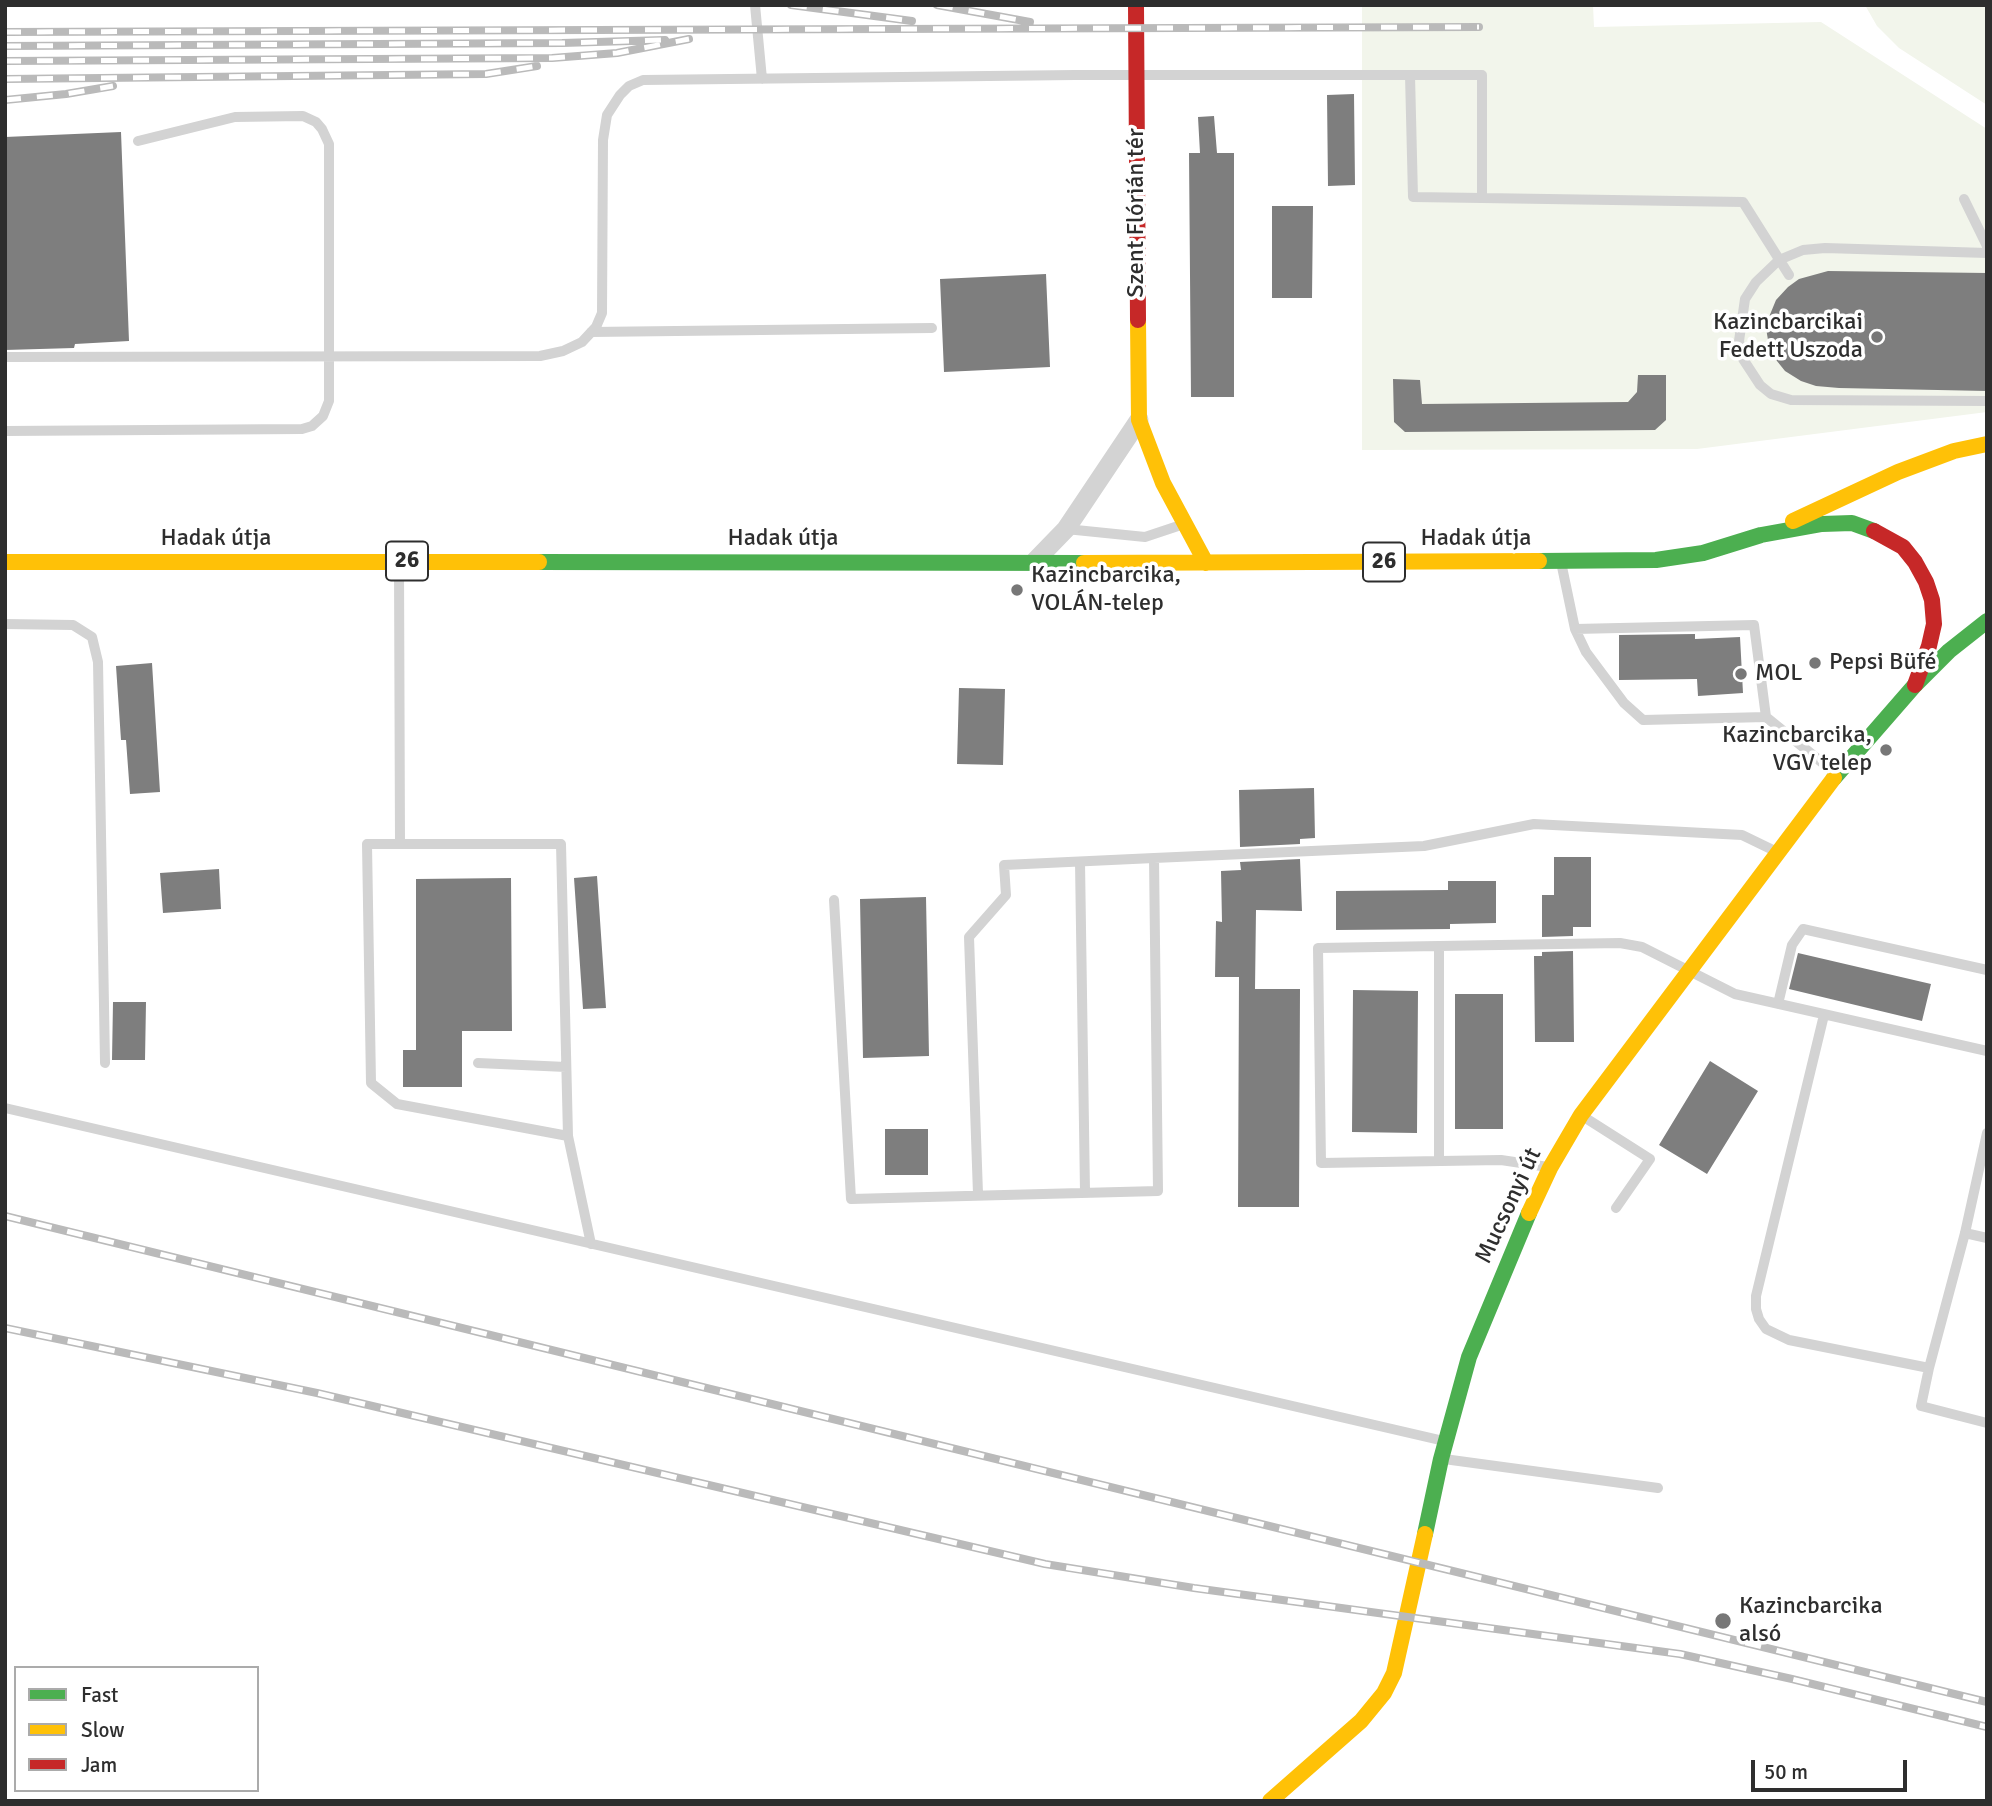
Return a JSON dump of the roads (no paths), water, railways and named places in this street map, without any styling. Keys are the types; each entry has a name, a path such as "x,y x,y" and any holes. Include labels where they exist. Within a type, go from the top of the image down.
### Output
{"main road":[{"name":"Szent Flórián tér","path":"1136,5 1139,420 1163,483 1206,563"},
{"name":"26","path":"1561,562 1656,560 1703,552 1761,536 1898,472 1982,446"},
{"path":"1761,536 1822,524 1852,523 1883,534 1903,547 1926,582 1932,600 1934,624 1915,685"},
{"name":"Hadak útja","path":"5,562 1561,562"},
{"name":"Mucsonyi út","path":"1270,1801 1361,1721 1384,1693 1394,1673 1441,1459 1469,1357 1515,1242 1550,1168 1581,1115 1837,774 1915,685 1950,651 1987,621"}],"street":[{"path":"1034,562 1066,529 1139,420"}],"lane":[{"path":"755,5 762,79"},
{"path":"1410,75 1413,197 1743,202 1788,275"},
{"path":"5,358 540,356 563,351 582,342 601,313 603,140 607,115 629,86 643,80 1482,75 1482,198"},
{"path":"5,431 302,429 317,421 327,408 330,356 329,144 322,128 303,116 235,117 138,141"},
{"path":"1964,199 1987,246"},
{"path":"1987,253 1825,248 1803,250 1779,260 1756,282 1745,299 1739,341 1743,359 1752,375 1771,394 1791,400 1987,401"},
{"path":"591,332 932,328"},
{"path":"1066,529 1144,537 1185,524"},
{"path":"399,561 400,844"},
{"path":"1561,562 1574,629 1604,678 1624,703 1643,720 1766,717 1837,774"},
{"path":"5,624 72,625 92,637 98,662 106,1063"},
{"path":"1574,629 1754,625 1766,717"},
{"path":"978,1194 969,937 1006,895 1004,865 1424,846 1534,824 1742,835 1778,852"},
{"path":"568,1136 397,1104 371,1083 367,844 561,844 568,1136 591,1244"},
{"path":"834,900 851,1199 1158,1191 1154,858"},
{"path":"1080,862 1085,1192"},
{"path":"1777,1004 1792,945 1803,929 1987,970"},
{"path":"1550,1168 1501,1160 1321,1163 1318,948 1620,943 1642,947 1735,994 1987,1051"},
{"path":"1438,946 1440,1161"},
{"path":"1824,1015 1756,1296 1756,1309 1766,1329 1789,1340 1929,1368"},
{"path":"478,1063 566,1068"},
{"path":"5,1108 1446,1441"},
{"path":"1581,1115 1650,1159 1616,1208"},
{"path":"1987,1133 1965,1233 1921,1406 1987,1423"},
{"path":"1965,1233 1987,1238"},
{"path":"1441,1459 1658,1488"}],"railway":[{"path":"791,5 912,21"},
{"path":"937,5 1030,22"},
{"path":"5,32 1479,27"},
{"path":"5,61 552,58 617,53 689,39"},
{"path":"5,46 665,40"},
{"path":"5,79 486,74 537,66"},
{"path":"5,100 113,86"},
{"path":"5,1216 1987,1702"},
{"path":"5,1328 317,1393 1045,1564 1194,1588 1680,1654 1987,1727"}],"place":[{"name":"Kazincbarcikai Fedett Uszoda","path":"1877,337"},
{"name":"Kazincbarcika, VOLÁN-telep","path":"1017,590"},
{"name":"Pepsi Büfé","path":"1815,663"},
{"name":"MOL","path":"1741,674"},
{"name":"Kazincbarcika, VGV telep","path":"1886,750"},
{"name":"Kazincbarcika alsó","path":"1723,1621"}]}
